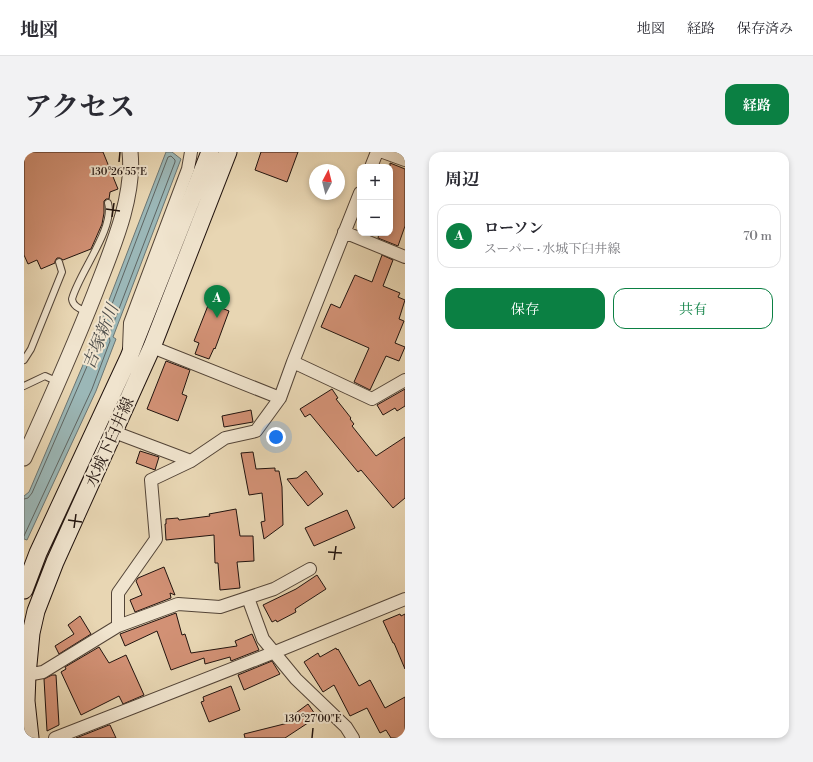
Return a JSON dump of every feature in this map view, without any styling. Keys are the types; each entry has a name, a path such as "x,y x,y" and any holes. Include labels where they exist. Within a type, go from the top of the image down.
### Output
{"main road":[{"name":"水城下臼井線","path":"24,590 38,553 129,358 210,152"},
{"name":"水城下臼井線","path":"30,738 26,701 27,675 31,633 36,611 55,562 152,347 228,152"}],"street":[{"path":"129,358 130,323 188,169 191,152"},
{"path":"372,164 377,152"},
{"path":"383,152 405,160"},
{"path":"24,458 58,382 119,229 130,177 130,159"},
{"path":"118,626 118,593 156,539 151,480 192,461 225,438 256,431 280,398 292,362 357,200"},
{"path":"344,232 405,257"},
{"path":"152,347 280,398"},
{"path":"292,362 372,399 405,380"},
{"path":"114,432 192,461"},
{"path":"24,447 34,435"},
{"path":"27,675 43,672 118,626 178,604 220,607 274,589 310,569"},
{"path":"248,598 263,639 296,679 346,727 353,738"},
{"path":"55,738 275,652 405,599"}],"lane":[{"path":"124,152 130,159 138,152"},
{"path":"87,312 77,308 72,302 72,299 90,259 100,242 109,219 110,214 108,203"},
{"path":"24,360 31,349 62,272 59,262"},
{"path":"24,386 45,376 58,382"}],"water":[{"name":"吉塚新川","path":"166,152 172,152 181,159 113,337 116,339 96,391 27,540 24,539 24,496 29,492 94,339"}],"building":[{"path":"24,152 103,152 118,189 110,192 109,199 104,201 102,224 91,249 63,260 57,258 55,263 41,269 37,260 28,264 24,255"},
{"path":"261,152 298,152 287,182 255,170"},
{"path":"393,164 405,169 405,226 398,246 378,238 378,236 393,236"},
{"path":"382,255 393,260 383,286 400,293 398,297 405,300 399,319 404,321 395,343 405,347 399,361 386,356 370,390 354,382 369,348 321,327 331,304 340,308 355,275 372,282"},
{"path":"209,303 229,311 215,349 214,348 209,359 195,354 199,343 194,341"},
{"path":"166,361 190,370 182,394 187,396 178,421 147,409"},
{"path":"332,389 338,398 336,399 351,418 350,419 354,424 352,426 376,456 405,437 405,498 393,508 361,470 358,472 310,414 305,417 300,409"},
{"path":"405,389 405,406 397,411 395,408 383,415 377,405"},
{"path":"251,410 253,422 224,427 222,416"},
{"path":"140,451 159,457 155,470 136,463"},
{"path":"253,452 256,469 275,468 275,471 279,471 282,487 283,525 264,539 261,522 265,521 262,493 249,495 241,453"},
{"path":"306,471 323,494 308,506 287,479 297,478"},
{"path":"236,509 240,536 253,536 254,561 237,562 240,588 220,590 218,563 215,563 214,535 166,540 165,524 166,519 178,518 179,520 210,516 209,514"},
{"path":"347,510 355,528 314,546 305,528"},
{"path":"164,567 175,595 170,593 171,598 135,612 130,600 142,595 136,581 138,578"},
{"path":"317,575 326,589 295,609 296,612 277,622 276,620 272,622 263,605 296,589"},
{"path":"176,613 182,635 185,634 191,653 237,646 235,641 252,634 259,650 231,661 230,657 205,664 204,658 171,670 157,631 125,646 120,634"},
{"path":"400,614 401,616 405,614 405,669 383,621"},
{"path":"80,616 91,634 59,654 55,646 74,634 68,625"},
{"path":"99,647 109,663 126,655 144,695 123,704 119,696 81,715 61,672 66,669 65,667"},
{"path":"336,648 359,686 370,680 385,708 405,697 405,738 391,738 386,730 380,733 367,708 350,716 334,685 323,692 304,662 318,653 320,657"},
{"path":"272,661 280,674 244,690 238,675"},
{"path":"52,675 56,675 59,725 47,731 44,679"},
{"path":"231,686 240,710 209,722 201,702 204,701 203,697"},
{"path":"308,704 317,717 285,738 245,738 244,734 292,722 289,718"},
{"path":"109,725 116,738 76,738"}],"place":[{"name":"ローソン","path":"217,318"}]}
